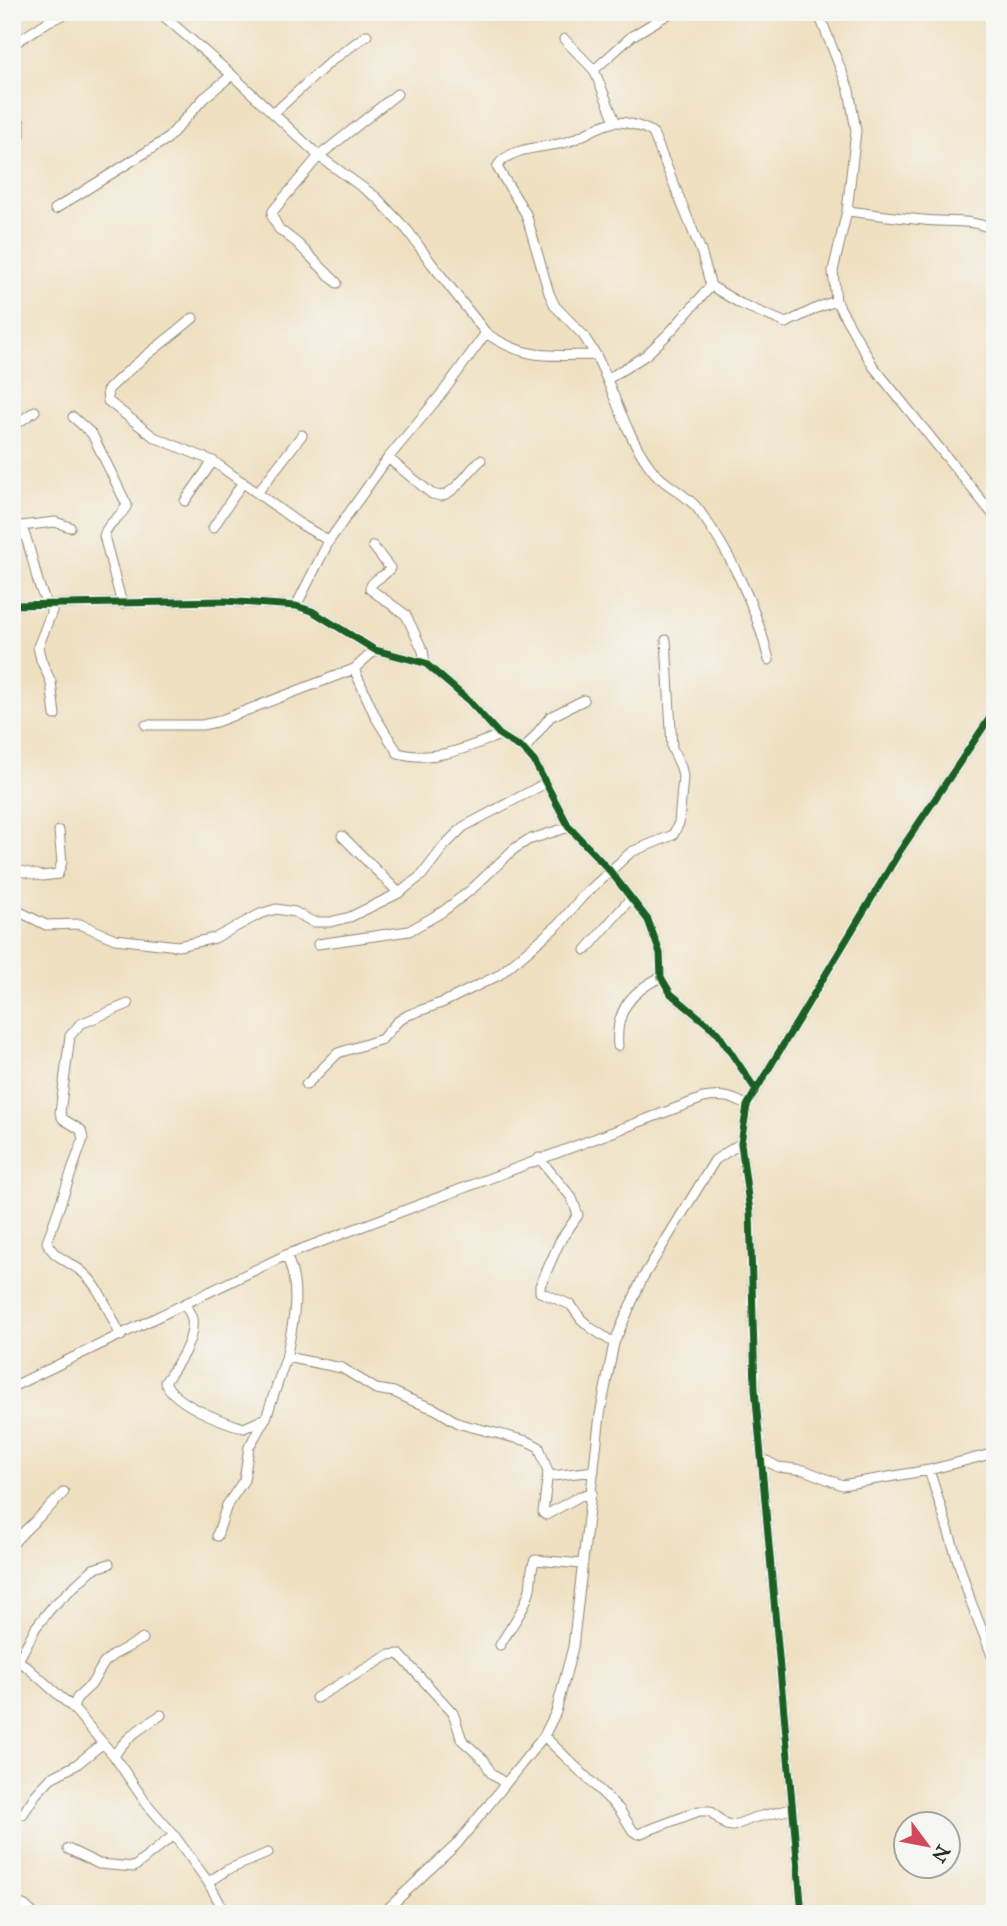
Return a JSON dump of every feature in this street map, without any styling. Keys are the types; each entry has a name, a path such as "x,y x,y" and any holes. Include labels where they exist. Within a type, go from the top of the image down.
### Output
{"street":[{"path":"12,45 49,21 71,12"},
{"path":"159,12 319,156 377,198 408,231 486,334 525,354 596,355"},
{"path":"594,70 632,36 672,12"},
{"path":"818,12 849,90 856,131 847,211 833,271 836,301 873,366 995,517"},
{"path":"274,113 331,61 367,35"},
{"path":"564,40 594,70 615,121"},
{"path":"55,209 167,139 204,97 232,75"},
{"path":"337,283 279,229 272,216 273,211 319,156 397,94"},
{"path":"12,107 21,128 20,135 12,141"},
{"path":"769,660 763,636 729,557 697,507 661,480 650,467 621,415 596,355 583,335 555,306 548,293 526,214 497,167 501,161 517,153 534,147 566,143 615,121 648,130 653,133 701,251 711,286 741,304 786,323 836,301"},
{"path":"847,211 929,221 958,221 989,227 995,231"},
{"path":"608,379 646,355 711,286"},
{"path":"192,318 138,360 107,391 108,401 154,437 213,461 329,541"},
{"path":"296,606 329,541 388,458 443,392 486,334"},
{"path":"12,427 35,411"},
{"path":"73,416 92,434 127,505 107,526 104,536 122,604"},
{"path":"258,492 302,435"},
{"path":"388,458 432,494 441,496 456,487 467,472 481,460"},
{"path":"185,501 213,461"},
{"path":"213,528 243,482"},
{"path":"55,715 51,682 38,647 52,611 47,604 35,571 28,539 21,526 55,522 70,527"},
{"path":"373,546 390,568 389,572 372,583 370,589 406,615 423,651 425,663"},
{"path":"12,606 225,601 296,606 312,611 375,650 425,663 467,699 500,735 524,750 534,761 569,827 610,871 648,920 660,953 661,977 671,994 717,1032 756,1090"},
{"path":"306,1085 338,1053 382,1039 397,1022 408,1015 455,997 499,975 558,925 582,897 636,849 673,835 679,823 683,777 673,748 666,640"},
{"path":"146,725 202,725 216,722 354,669 375,650"},
{"path":"354,669 371,709 398,753 410,756 450,755 500,735"},
{"path":"524,750 550,717 584,700"},
{"path":"802,1914 755,1389 750,1212 741,1143 747,1106 756,1090 900,851 995,710"},
{"path":"12,908 46,925 80,924 115,939 178,946 215,938 260,914 276,909 296,912 313,922 330,922 351,917 398,893 422,875 463,827 546,783"},
{"path":"318,944 409,931 442,912 472,889 527,839 569,827"},
{"path":"12,869 42,876 58,874 62,862 59,831"},
{"path":"341,836 398,893"},
{"path":"586,950 631,898"},
{"path":"618,1046 616,1029 624,1008 635,993 661,977"},
{"path":"121,1336 97,1289 83,1272 50,1249 47,1242 83,1139 81,1130 63,1119 60,1113 68,1040 80,1024 128,1004"},
{"path":"12,1387 286,1255 539,1158 703,1098 721,1095 747,1106"},
{"path":"382,1914 457,1844 544,1736 556,1712 573,1647 600,1415 614,1343 642,1279 715,1160 741,1143"},
{"path":"539,1158 572,1198 578,1215 560,1241 540,1286 540,1292 571,1305 591,1328 614,1343"},
{"path":"217,1536 227,1505 244,1480 249,1447 266,1418 286,1358 296,1314 294,1282 286,1255"},
{"path":"184,1304 192,1318 191,1329 187,1346 165,1381 169,1391 184,1402 244,1428 266,1418"},
{"path":"286,1358 342,1368 376,1389 394,1392 435,1409 460,1424 527,1441 539,1447 548,1472 543,1513 546,1515 580,1496 592,1493"},
{"path":"761,1458 778,1467 804,1470 842,1485 929,1471 995,1453"},
{"path":"548,1472 557,1477 594,1471"},
{"path":"929,1471 971,1602 995,1663"},
{"path":"12,1545 64,1492"},
{"path":"499,1645 519,1614 530,1590 535,1560 583,1564"},
{"path":"109,1564 93,1569 52,1607 15,1659 72,1708 114,1756 146,1803 174,1835 208,1882 226,1914"},
{"path":"72,1708 91,1685 104,1663 113,1655 144,1639"},
{"path":"316,1698 389,1655 399,1654 453,1713 462,1741 484,1760 491,1773 504,1783"},
{"path":"114,1756 136,1730 161,1715"},
{"path":"544,1736 619,1809 638,1835 699,1811 710,1811 726,1825 733,1826 753,1818 792,1809"},
{"path":"23,1814 36,1794 51,1779 76,1765 102,1744"},
{"path":"68,1849 99,1864 134,1867 174,1835"},
{"path":"208,1882 227,1870 268,1853"},
{"path":"12,1901 25,1906 34,1914"}],"cycle path":[{"path":"12,605 225,601 296,606 312,611 375,650 425,663 468,700 500,735 524,750 534,761 569,827 610,871 648,920 660,953 661,977 671,994 717,1032 756,1090"},
{"path":"802,1914 755,1389 750,1212 741,1143 747,1106 756,1090 900,851 995,710"}]}
